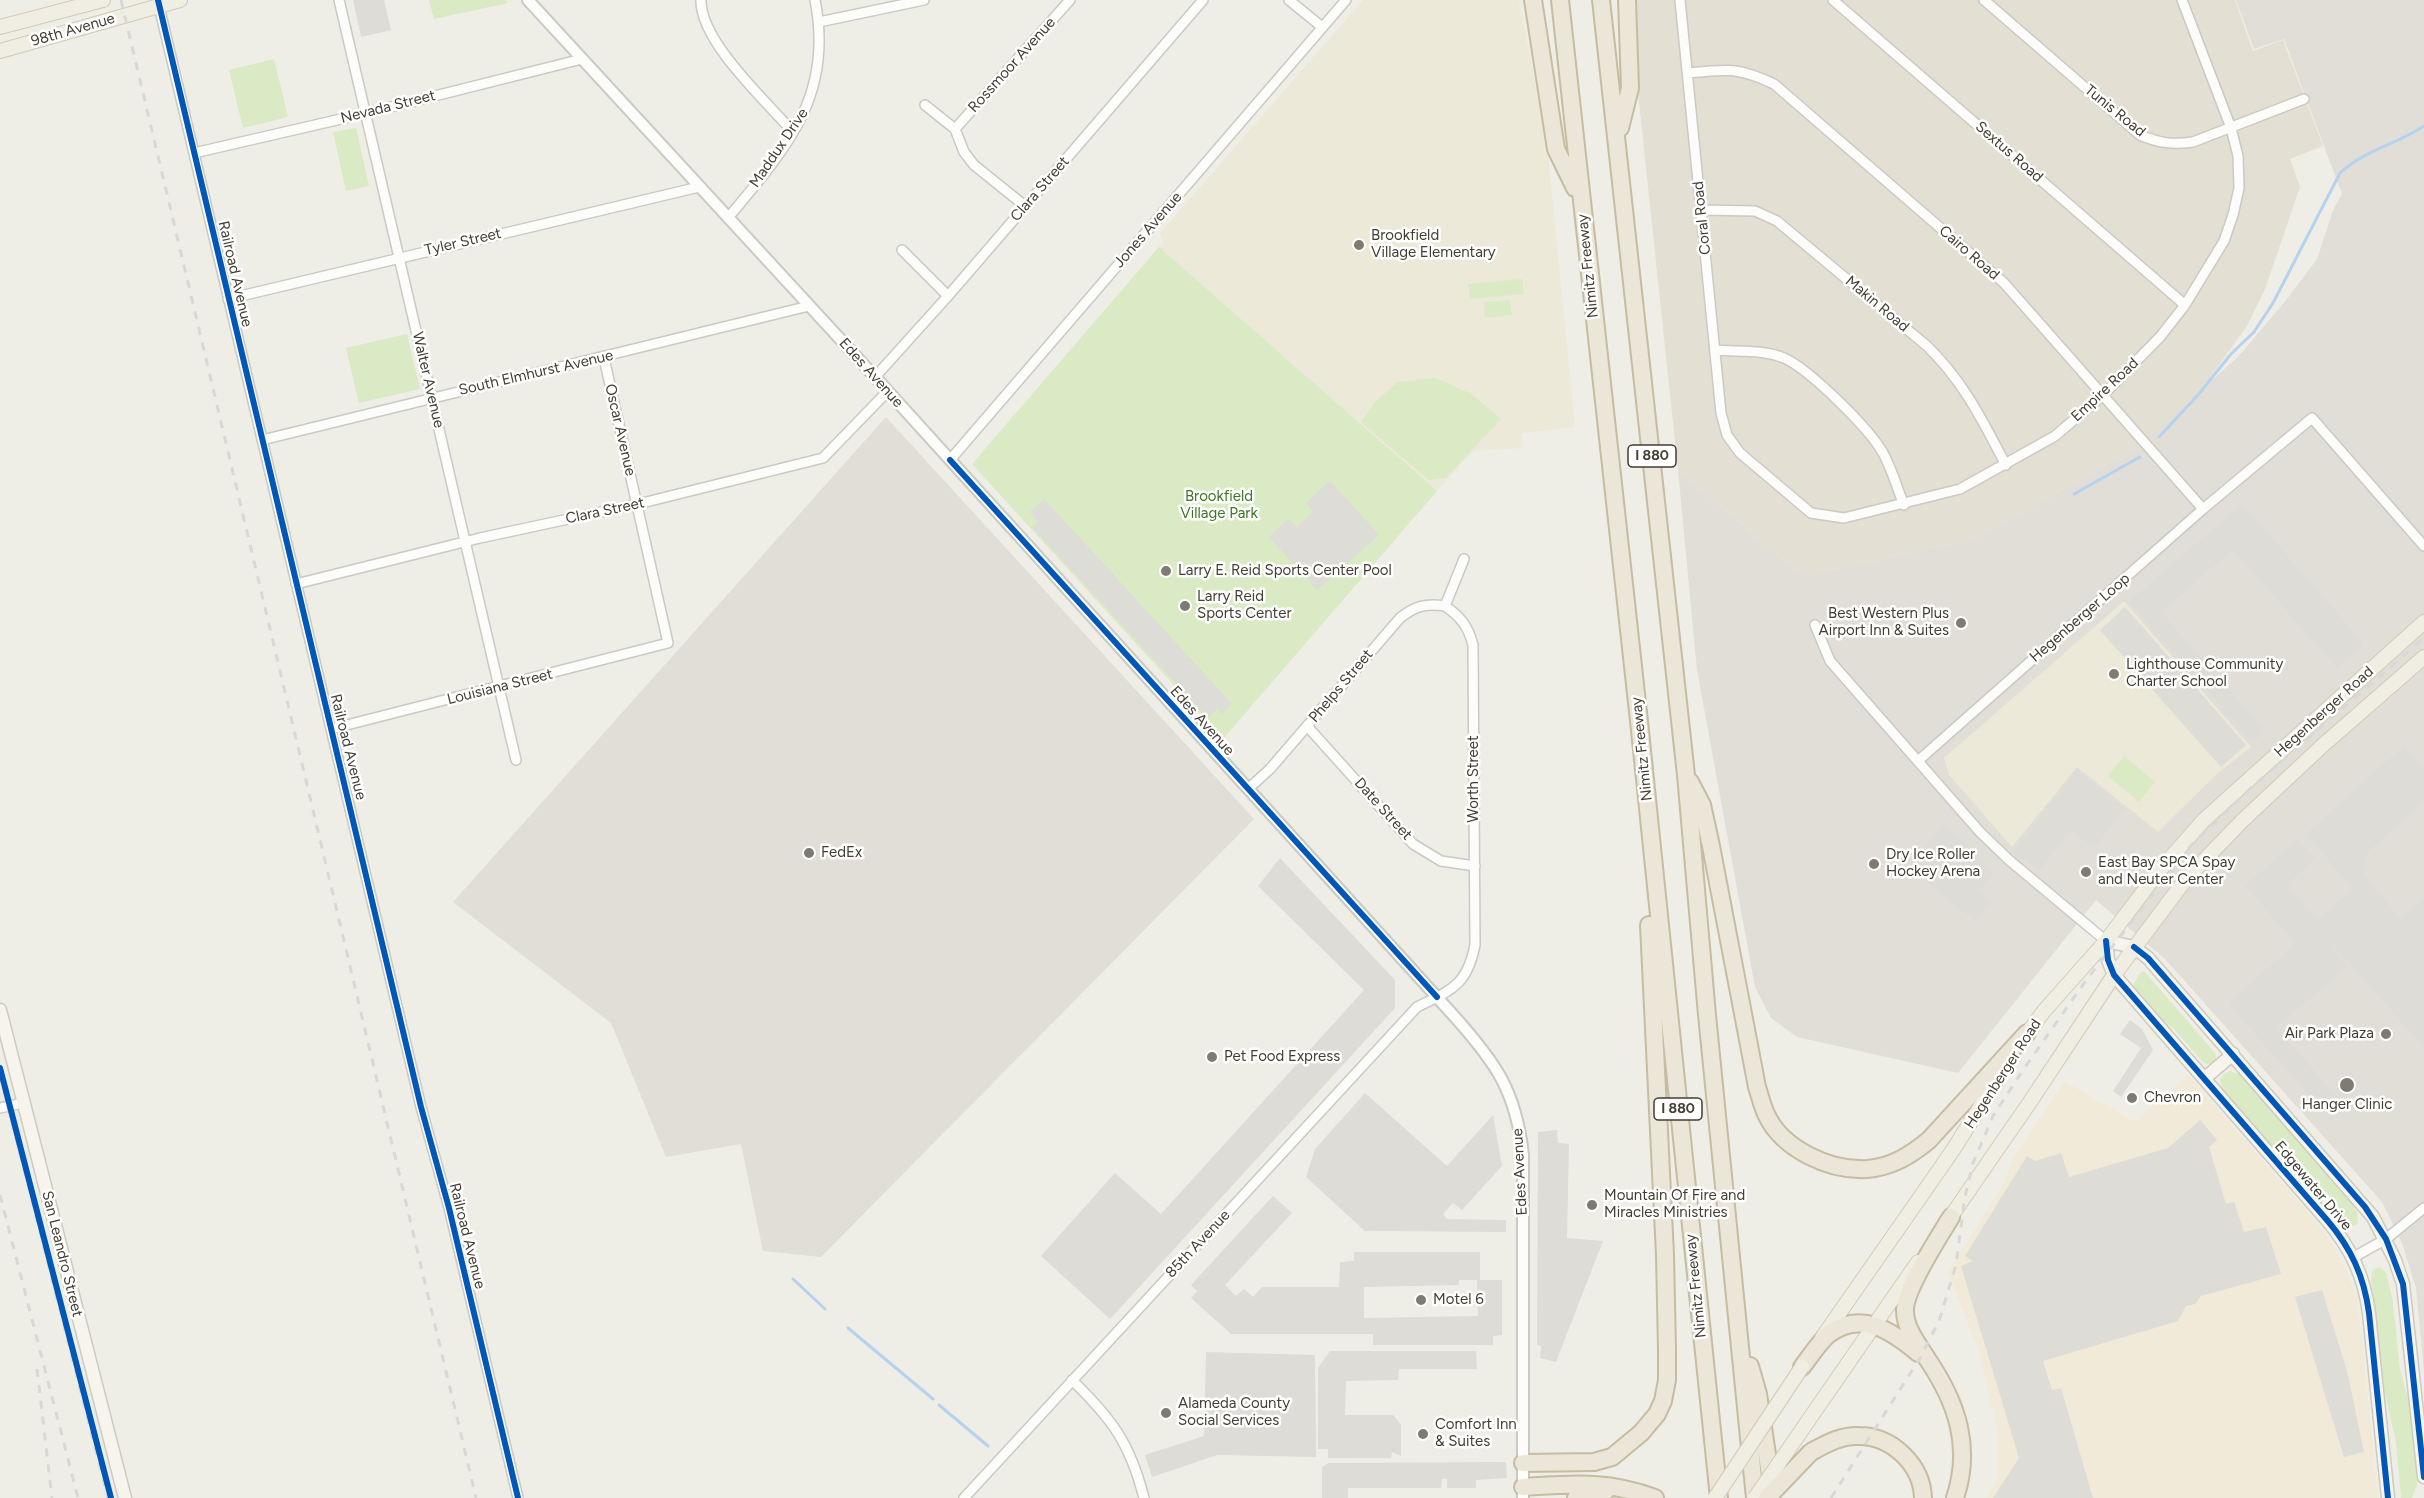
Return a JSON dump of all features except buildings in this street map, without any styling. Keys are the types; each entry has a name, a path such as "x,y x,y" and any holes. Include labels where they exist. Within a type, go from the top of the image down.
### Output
{"highway":[{"path":"1533,0 1556,149 1580,199"},
{"name":"Nimitz Freeway","path":"1560,0 1639,721 1717,1498"},
{"name":"I 880","path":"1601,0 1686,775 1707,1016 1755,1498"},
{"path":"1617,138 1630,88 1627,0"},
{"path":"1523,1463 1594,1462 1612,1457 1641,1433 1657,1414 1663,1401 1667,1380 1665,1255 1639,721"},
{"path":"1686,775 1702,805 1757,1087 1766,1115 1785,1140 1805,1153 1847,1167 1868,1169 1902,1159 1911,1155 1929,1140 2027,1033"},
{"path":"1951,1217 1909,1292 1904,1309 1906,1323 1912,1336 1937,1373 1955,1409 1961,1434 1961,1467 1955,1498"},
{"path":"1802,1367 1827,1335 1842,1326 1855,1322 1874,1324 1906,1342 1937,1373"},
{"path":"1740,1332 1758,1394 1774,1498"},
{"path":"1767,1498 1811,1452 1839,1438 1858,1436 1876,1437 1893,1446 1908,1459 1918,1476 1923,1498"},
{"path":"1523,1492 1592,1484 1614,1485 1655,1498"},
{"path":"1576,1498 1601,1491 1637,1491"}],"main road":[{"name":"98th Avenue","path":"0,27 103,0"},
{"name":"98th Avenue","path":"0,51 158,3 180,0"},
{"name":"Hegenberger Road","path":"1717,1498 1854,1288 1953,1150 2027,1033 2106,940 2159,871 2204,820 2424,622"},
{"name":"Hegenberger Road","path":"1755,1498 1874,1324 1951,1217 2134,946 2186,879 2235,828 2322,746 2424,657"},
{"path":"2106,940 2134,946"},
{"name":"Edgewater Drive","path":"2106,940 2108,960 2114,975 2327,1220 2354,1257 2366,1292 2369,1313 2388,1498"},
{"name":"Edgewater Drive","path":"2134,946 2148,958 2233,1054 2365,1207 2386,1239 2403,1284 2424,1477"},
{"name":"San Leandro Street","path":"0,1010 125,1498"},
{"path":"2205,1078 2233,1054"}],"street":[{"name":"Walter Avenue","path":"339,0 516,759"},
{"name":"Edes Avenue","path":"528,0 875,377 1437,997 1480,1045 1498,1070 1511,1096 1519,1124 1523,1155 1523,1492"},
{"path":"700,0 700,13 718,47 794,132"},
{"name":"Maddux Drive","path":"728,218 768,170 794,132 808,106 817,72 819,22 815,0"},
{"path":"819,22 924,0"},
{"name":"Rossmoor Avenue","path":"955,129 1070,0"},
{"name":"Clara Street","path":"875,377 948,296 1203,0"},
{"path":"1289,0 1322,27"},
{"name":"Jones Avenue","path":"950,460 1346,0"},
{"name":"Coral Road","path":"1680,0 1721,414 1727,435"},
{"name":"Sextus Road","path":"1833,0 2185,305"},
{"name":"Tunis Road","path":"1984,0 2140,135 2158,142 2174,145 2193,142 2304,99"},
{"name":"Empire Road","path":"1727,435 1740,453 1810,513 1844,518 1904,505 1960,489 2055,436 2104,394 2160,337 2185,305 2224,241 2233,215 2238,156 2231,128 2182,0"},
{"name":"Railroad Avenue","path":"158,3 421,1107 449,1208 518,1498"},
{"name":"Nevada Street","path":"194,153 367,113 582,59"},
{"name":"Cairo Road","path":"1688,73 1724,69 1748,72 1774,84 2004,283 2203,509"},
{"path":"925,105 955,129 964,152 974,165 1025,206"},
{"name":"Tyler Street","path":"228,299 699,187"},
{"name":"Makin Road","path":"1701,210 1755,211 1777,221 1927,346 1947,366 1965,390 2006,465"},
{"path":"902,250 948,296"},
{"name":"South Elmhurst Avenue","path":"262,440 809,306"},
{"path":"1715,350 1761,352 1784,358 1804,370 1870,432 1884,455 1904,505"},
{"name":"Oscar Avenue","path":"604,358 668,643"},
{"name":"Clara Street","path":"296,584 823,458 887,392"},
{"name":"Hegenberger Loop","path":"1919,760 2203,509 2312,418 2424,546"},
{"path":"1445,606 1464,559"},
{"name":"Phelps Street","path":"1248,789 1270,769 1400,618 1413,608 1429,604 1445,606"},
{"name":"Worth Street","path":"1437,997 1453,990 1466,972 1475,945 1473,645 1468,629 1459,616 1445,606"},
{"path":"1815,626 1830,661 1995,847 2106,940"},
{"name":"Louisiana Street","path":"331,729 668,643"},
{"name":"Date Street","path":"1307,726 1413,844 1441,861 1475,866"},
{"name":"85th Avenue","path":"964,1498 1417,1007 1437,997"},
{"path":"0,1108 24,1103"},
{"path":"2354,1257 2386,1239 2424,1208"},
{"path":"1072,1380 1096,1404 1125,1443 1135,1464 1144,1498"}],"shaded area":[{"path":"353,0 384,0 391,30 361,37"},
{"name":"Brookfield Village Elementary","path":"1363,0 1519,0 1547,144 1575,427 1522,433 1523,448 1473,451 1437,491 1159,247 1163,242 1160,233"},
{"path":"1631,0 2235,0 2253,51 2283,40 2323,146 2290,159 2300,187 2265,289 2247,326 2198,394 2134,449 1972,540 1803,576 1678,470 1631,26"},
{"path":"2236,0 2424,0 2424,1373 2416,1288 2402,1243 2382,1202 2165,959 2096,900 1958,1073 1797,1037 1771,1018 1755,987 1697,670 1678,470 1803,576 1972,540 2134,449 2238,357 2287,299 2317,259 2333,210 2342,194 2284,39 2254,49"},
{"path":"886,417 1254,819 821,1257 763,1251 741,1144 666,1157 611,1023 453,902"},
{"path":"1330,481 1379,535 1317,590 1269,537 1288,519 1297,527 1313,512 1306,503"},
{"path":"1044,499 1232,704 1221,714 1217,709 1208,718 1032,527 1038,522 1030,512"},
{"path":"2242,504 2364,644 2337,668 2233,549 2161,612 2265,731 2253,742 2129,602"},
{"name":"Lighthouse Community Charter School","path":"2124,601 2251,747 2218,773 2158,832 2077,767 2012,847 1949,775 1944,758"},
{"path":"2125,607 2246,745 2221,767 2100,630"},
{"path":"2404,746 2424,768 2424,801 2367,852 2363,873 2400,919 2424,899 2424,1047 2334,946 2332,949 2347,966 2276,1028 2342,1102 2328,1115 2228,1004 2296,943 2245,886 2298,839 2315,858 2286,885 2317,920 2353,889 2374,912 2306,834"},
{"path":"2077,770 2125,808 2094,848 2071,830 2039,870 2014,851"},
{"path":"1944,823 1994,873 1978,891 1991,903 1975,921 1909,868"},
{"path":"1280,858 1395,980 1395,1008 1110,1319 1041,1256 1115,1173 1161,1214 1364,990 1258,886"},
{"path":"2130,1020 2142,1029 2153,1050 2121,1097 2113,1091 2141,1048 2120,1034"},
{"path":"2188,1075 2326,1234 2346,1268 2358,1303 2378,1498 1986,1498 1998,1478 1998,1432 1978,1349 1948,1272 2002,1187 2013,1158 2064,1081 2135,1122"},
{"path":"1365,1093 1447,1166 1493,1115 1502,1166 1462,1210 1453,1203 1443,1214 1447,1219 1506,1220 1506,1232 1365,1231 1306,1177 1315,1149"},
{"path":"2200,1120 2217,1140 2209,1147 2226,1204 2234,1202 2244,1232 2266,1227 2281,1274 2201,1296 2195,1304 2186,1306 2178,1321 2043,1361 2052,1390 2061,1388 2093,1498 1993,1498 2019,1458 1961,1266 1973,1261 1965,1256 2027,1156 2035,1161 2061,1153 2069,1177 2168,1148"},
{"path":"1557,1130 1558,1143 1569,1144 1567,1238 1603,1241 1556,1362 1540,1358 1541,1346 1537,1345 1538,1132"},
{"path":"1273,1196 1292,1213 1225,1285 1236,1296 1244,1289 1253,1297 1262,1287 1339,1287 1340,1262 1354,1261 1354,1252 1480,1252 1480,1280 1502,1280 1502,1335 1493,1336 1493,1345 1373,1345 1373,1334 1231,1334 1191,1298 1197,1291 1191,1285","holes":["1459,1280 1477,1280 1478,1316 1364,1318 1364,1287 1459,1285"]},
{"path":"2322,1290 2347,1371 2364,1452 2344,1457 2295,1297"},
{"path":"1330,1351 1476,1351 1477,1369 1399,1369 1398,1380 1346,1381 1345,1415 1393,1415 1401,1425 1401,1456 1392,1452 1391,1458 1328,1458 1328,1449 1318,1449 1318,1368"},
{"path":"1206,1352 1315,1355 1316,1457 1217,1455 1152,1477 1145,1455 1204,1436"},
{"path":"1506,1462 1507,1478 1476,1480 1476,1488 1447,1488 1447,1479 1442,1479 1441,1488 1348,1488 1348,1498 1322,1498 1322,1467 1329,1463"}],"green space":[{"path":"429,0 506,0 508,3 434,19"},
{"path":"274,59 288,117 243,128 229,70"},
{"path":"356,128 369,186 346,191 333,132"},
{"name":"Brookfield Village Park","path":"1159,247 1437,491 1223,739 972,464"},
{"path":"1522,279 1524,294 1470,299 1468,284"},
{"path":"1510,300 1512,315 1485,318 1484,302"},
{"path":"407,334 420,389 359,403 346,348"},
{"path":"1435,378 1470,393 1501,419 1446,478 1429,480 1361,422 1376,401 1398,382"},
{"path":"2124,756 2155,782 2139,802 2108,776"},
{"path":"2144,971 2215,1053 2214,1063 2203,1062 2174,1029 2154,1013 2132,988 2139,974"},
{"path":"2230,1071 2241,1075 2349,1200 2357,1212 2358,1224 2353,1226 2341,1218 2222,1091 2220,1079"},
{"path":"2379,1267 2386,1272 2393,1302 2400,1370 2411,1409 2417,1484 2412,1498 2401,1498 2396,1442 2384,1389 2371,1277 2373,1270"}],"waterway":[{"path":"2159,437 2198,395 2231,354 2254,332 2273,303 2340,173 2360,158 2424,126"},
{"path":"2074,494 2140,457"},
{"path":"793,1279 825,1309"},
{"path":"848,1328 933,1399"},
{"path":"939,1405 988,1446"}],"railway":[{"path":"121,0 476,1498"},
{"path":"1831,1498 1920,1358 1939,1321 1956,1265 1965,1197 1973,1163 1993,1116 2023,1070 2087,979 2194,842 2253,786 2424,638"},
{"path":"0,1075 108,1498"},
{"path":"0,1195 78,1498"},
{"path":"37,1369 52,1498"}],"cycle path":[{"path":"158,0 421,1107 449,1208 518,1498"},
{"path":"950,460 1437,997"},
{"path":"2106,941 2108,960 2114,975 2327,1220 2350,1252 2367,1300 2388,1498"},
{"path":"2134,947 2148,958 2365,1207 2386,1239 2403,1284 2424,1477"},
{"path":"0,1068 111,1498"}],"place":[{"name":"Brookfield Village Elementary","path":"1359,245"},
{"name":"Larry E. Reid Sports Center Pool","path":"1166,571"},
{"name":"Larry Reid Sports Center","path":"1185,606"},
{"name":"Best Western Plus Airport Inn & Suites","path":"1961,623"},
{"name":"Lighthouse Community Charter School","path":"2114,674"},
{"name":"FedEx","path":"809,853"},
{"name":"Dry Ice Roller Hockey Arena","path":"1874,864"},
{"name":"East Bay SPCA Spay and Neuter Center","path":"2086,872"},
{"name":"Air Park Plaza","path":"2386,1034"},
{"name":"Pet Food Express","path":"1212,1057"},
{"name":"Hanger Clinic","path":"2347,1085"},
{"name":"Chevron","path":"2132,1098"},
{"name":"Mountain Of Fire and Miracles Ministries","path":"1592,1205"},
{"name":"Motel 6","path":"1421,1300"},
{"name":"Alameda County Social Services","path":"1166,1413"},
{"name":"Comfort Inn & Suites","path":"1423,1434"}]}
